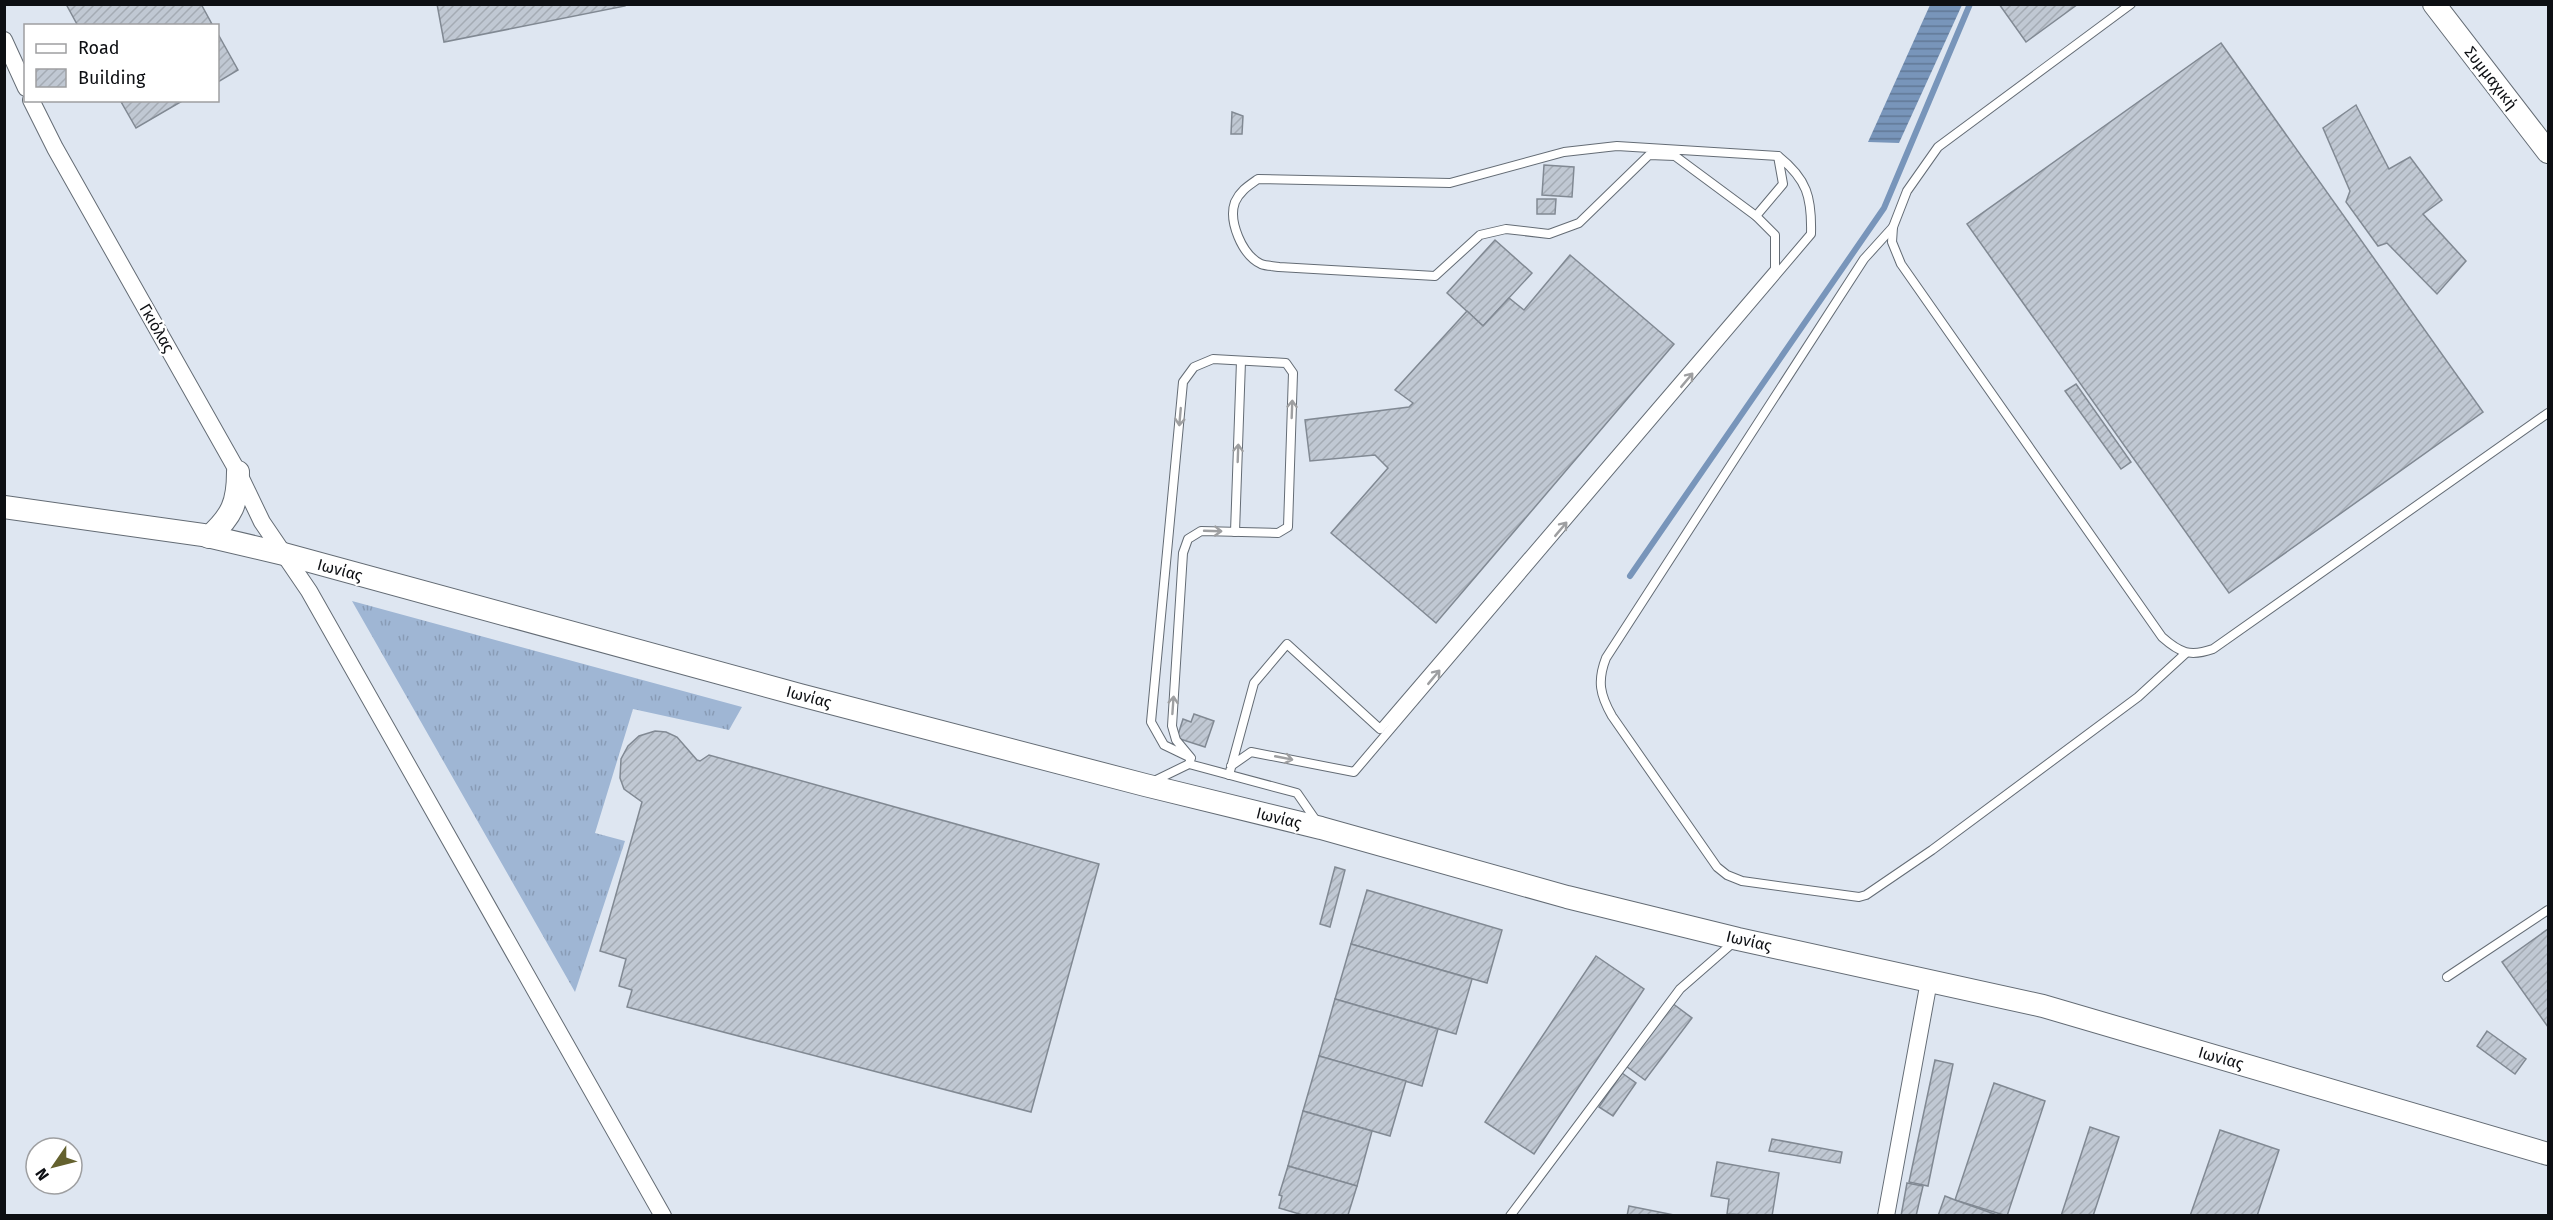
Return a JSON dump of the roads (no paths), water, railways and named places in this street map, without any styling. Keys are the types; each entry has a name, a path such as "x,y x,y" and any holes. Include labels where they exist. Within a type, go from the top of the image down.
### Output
{"street":[{"name":"Συμμαχική","path":"2434,4 2548,152"},
{"path":"4,40 24,84"},
{"name":"Γκιόλας","path":"32,102 55,148 238,472 262,522 315,601 663,1215"},
{"path":"209,537 225,523 233,510 238,493 238,472"},
{"name":"Ιωνίας","path":"4,507 209,537 284,555 789,692 1145,785 1321,828 1567,897 1738,939 2043,1006 2548,1154"},
{"path":"1886,1215 1929,981"}],"lane":[{"path":"2131,4 1938,147 1907,191 1893,227 1892,242 1901,264 2162,637 2173,647 2186,653 2198,654 2227,641 2548,413"},
{"path":"1617,146 1778,156 1795,170 1805,185 1812,208 1811,234 1354,772 1251,752 1230,771 1254,683 1287,644 1380,729 1775,269 1775,235 1756,216 1675,156 1649,155 1579,223 1549,234 1506,229 1480,235 1435,276 1261,264 1248,253 1235,230 1234,204 1242,189 1258,179 1450,183 1564,152 1617,146"},
{"path":"1756,216 1783,184 1778,156"},
{"path":"1893,227 1864,259 1606,658 1600,674 1599,688 1612,716 1717,867 1727,875 1742,881 1859,897 1866,895 1932,850 2129,704 2186,653"},
{"path":"1190,761 1176,740 1172,726 1183,553 1188,539 1201,531 1278,533 1288,527 1293,373 1286,363 1213,359 1194,367 1183,382 1151,722 1164,745 1190,761 1230,771 1297,793 1321,828"},
{"path":"1235,532 1241,361"},
{"path":"1145,785 1190,761"},
{"path":"2447,977 2548,910"},
{"path":"1510,1215 1680,988 1738,939"}],"waterway":[{"path":"1630,576 1884,208 1970,4"}]}
